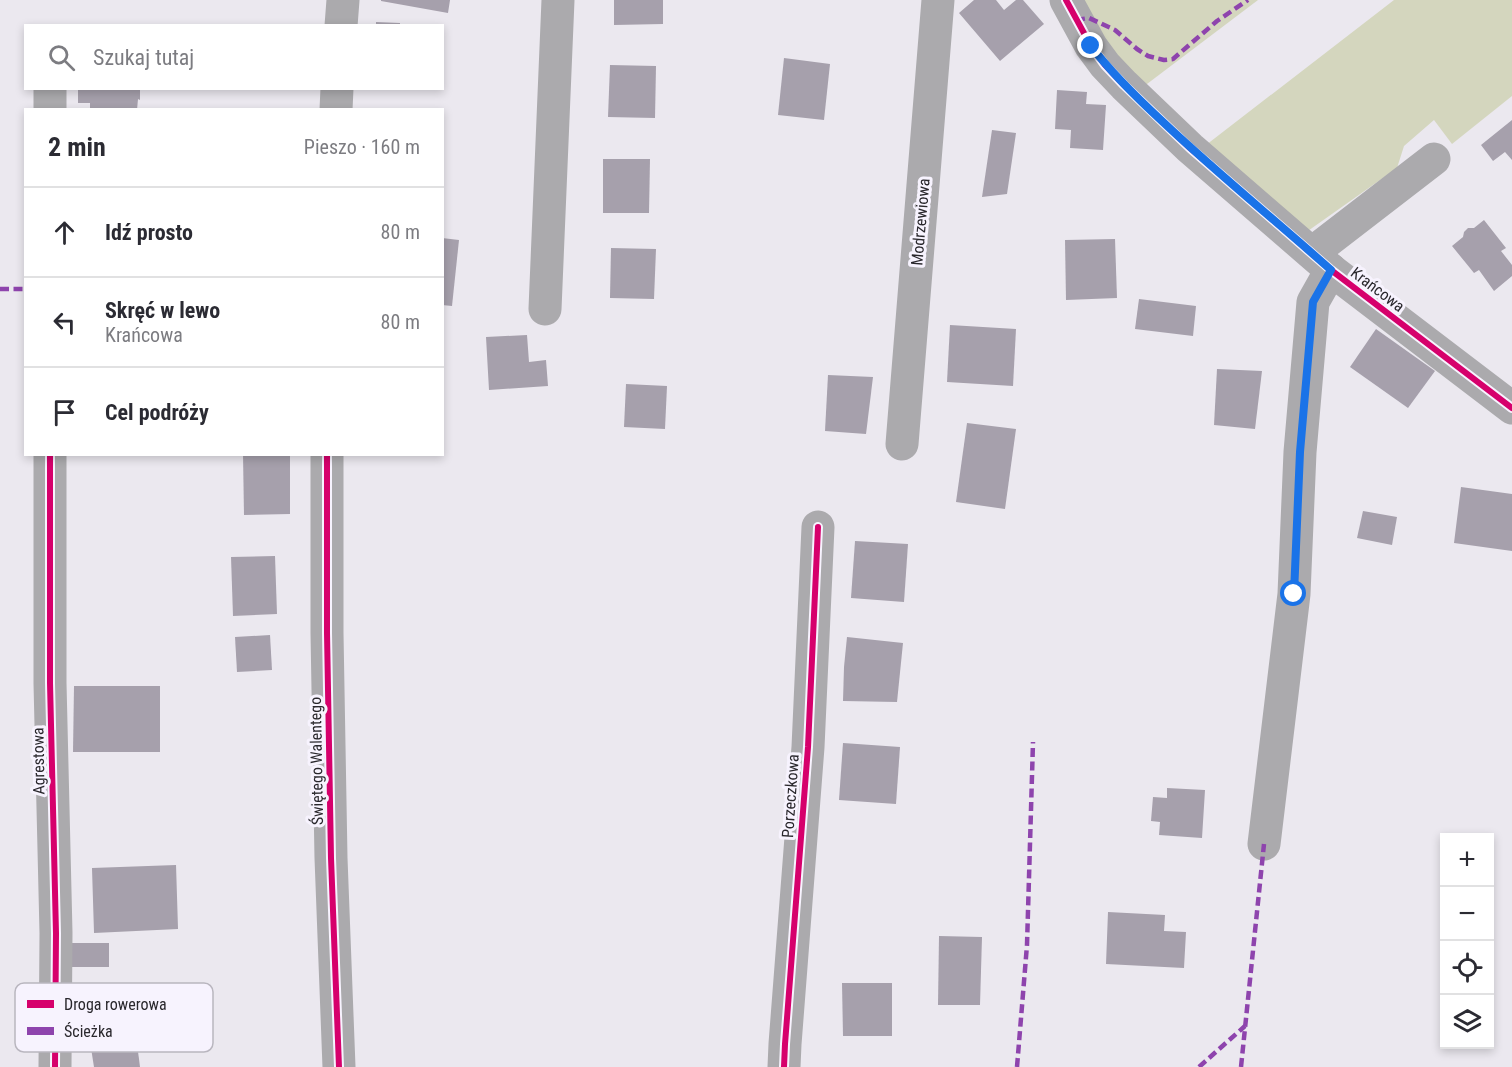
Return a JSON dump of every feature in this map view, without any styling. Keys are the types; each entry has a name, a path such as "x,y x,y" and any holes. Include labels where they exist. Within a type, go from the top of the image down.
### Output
{"street":[{"path":"341,24 343,0"},
{"path":"545,309 558,0"},
{"name":"Modrzewiowa","path":"902,444 938,0"},
{"name":"Krańcowa","path":"1066,0 1091,46 1106,65 1190,148 1321,261 1512,408"},
{"path":"50,90 50,108"},
{"path":"336,108 337,90"},
{"path":"1264,844 1294,594 1300,452 1313,302 1321,261 1434,159"},
{"name":"Agrestowa","path":"50,456 50,683 56,983"},
{"name":"Świętego Walentego","path":"327,456 327,633 339,1067"},
{"name":"Porzeczkowa","path":"784,1067 808,747 818,527"},
{"name":"Agrestowa","path":"55,1052 55,1067"}],"green space":[{"path":"1080,0 1258,0 1143,87 1121,65"},
{"path":"1394,0 1512,0 1512,96 1452,144 1434,120 1404,146 1397,168 1305,233 1206,145"}],"building":[{"path":"381,0 450,0 448,13"},
{"path":"614,0 663,0 663,24 614,25"},
{"path":"974,0 996,0 1004,10 1016,0 1023,0 1044,24 1000,61 959,13"},
{"path":"376,22 400,23 400,24 376,24"},
{"path":"784,58 830,64 824,120 778,115"},
{"path":"610,65 656,66 655,118 608,117"},
{"path":"78,90 140,90 137,108 90,108 90,103 78,103"},
{"path":"1057,90 1087,92 1086,104 1106,105 1103,150 1070,148 1071,130 1055,129"},
{"path":"1512,120 1512,160 1505,152 1493,161 1481,145"},
{"path":"992,130 1016,133 1007,194 982,197"},
{"path":"603,159 650,159 649,213 603,213"},
{"path":"1484,220 1506,248 1501,251 1512,265 1512,276 1494,291 1479,270 1474,273 1452,246 1463,237 1468,228 1474,228"},
{"path":"444,238 459,240 452,306 444,305"},
{"path":"1115,239 1117,298 1066,300 1065,240"},
{"path":"611,248 656,249 654,299 610,298"},
{"path":"1139,299 1196,306 1193,336 1135,329"},
{"path":"950,325 1016,329 1013,386 947,382"},
{"path":"1376,329 1435,371 1408,408 1350,367"},
{"path":"527,335 529,362 546,360 548,386 489,390 486,337"},
{"path":"1217,369 1262,371 1255,429 1214,425"},
{"path":"828,375 873,377 866,434 825,431"},
{"path":"626,384 667,386 665,429 624,427"},
{"path":"967,423 1016,429 1005,509 956,502"},
{"path":"243,456 290,456 290,514 244,515"},
{"path":"1461,487 1512,494 1512,551 1454,543"},
{"path":"1363,511 1397,517 1392,545 1357,538"},
{"path":"855,541 908,544 904,602 851,598"},
{"path":"275,556 277,614 233,616 231,557"},
{"path":"270,635 272,670 237,672 235,637"},
{"path":"847,637 903,643 897,702 843,701"},
{"path":"74,686 160,686 160,752 73,752"},
{"path":"843,743 900,747 896,804 839,800"},
{"path":"1167,788 1205,790 1202,838 1159,835 1160,822 1151,821 1153,797 1167,798"},
{"path":"176,865 178,929 94,933 92,868"},
{"path":"1108,912 1165,915 1164,931 1186,932 1184,968 1106,964"},
{"path":"939,936 982,937 980,1005 938,1005"},
{"path":"71,943 109,943 109,967 71,967"},
{"path":"842,983 892,983 892,1036 843,1036"},
{"path":"92,1052 138,1052 140,1067 94,1067"}],"marked path":[{"path":"1076,20 1089,18 1115,30 1148,56 1164,60 1173,59 1217,21 1248,0"},
{"path":"0,289 24,289"},
{"path":"1017,1067 1027,945 1033,742"},
{"path":"1241,1067 1264,844"},
{"path":"1199,1067 1245,1026"}],"cycle path":[{"path":"1066,0 1091,46 1105,65 1190,148 1331,270 1512,408"},
{"path":"50,456 50,683 56,983"},
{"path":"327,456 331,858 339,1067"},
{"path":"784,1067 808,747 818,527"},
{"path":"55,1052 55,1067"}],"route":[{"path":"1091,46 1124,85 1190,148 1331,270 1313,302 1300,452 1294,594"}]}
